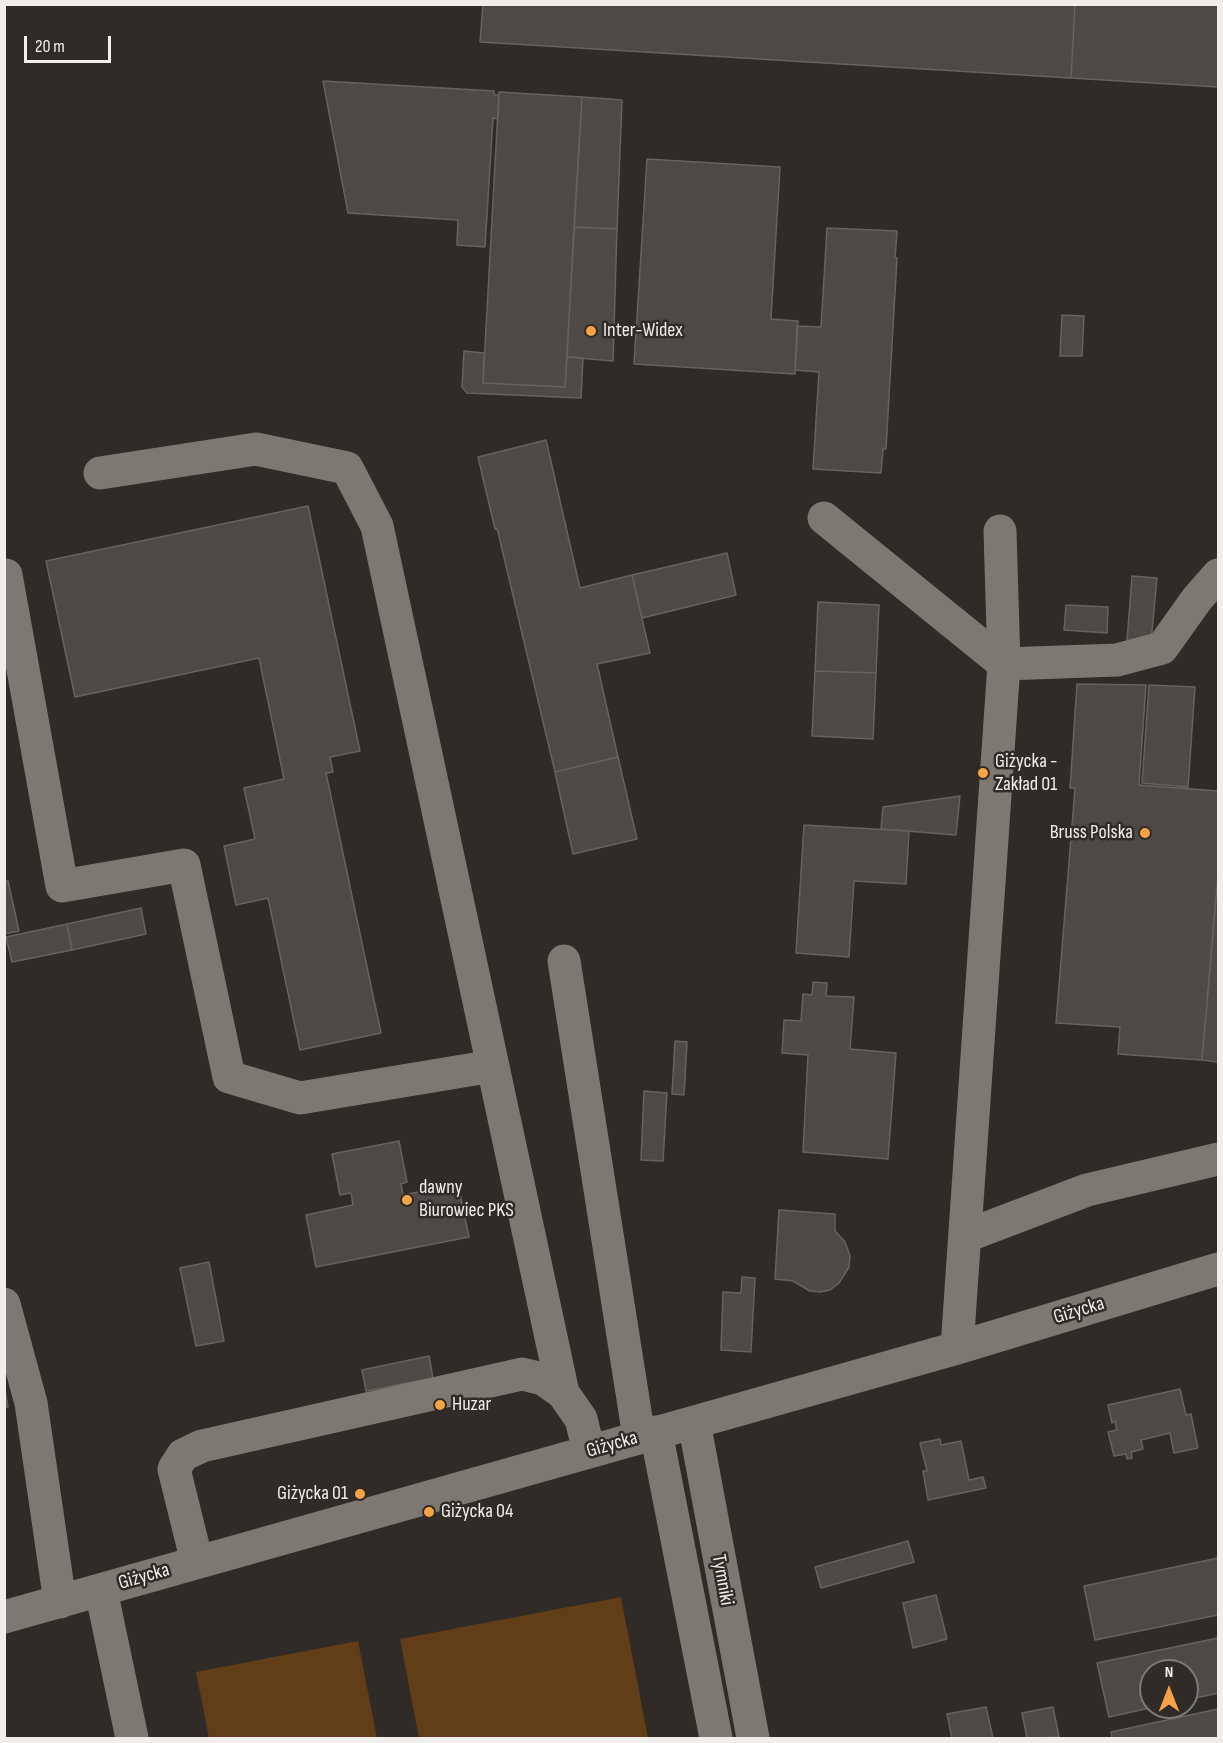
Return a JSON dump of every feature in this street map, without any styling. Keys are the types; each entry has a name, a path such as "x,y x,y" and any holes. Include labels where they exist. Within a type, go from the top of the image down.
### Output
{"street":[{"path":"100,473 256,448 347,468 377,526 563,1393 580,1419 589,1451"},
{"path":"824,518 1004,664 1117,660 1162,648 1197,599 1218,575"},
{"path":"957,1348 1004,664 1000,531"},
{"path":"6,575 62,886 184,866 229,1077 300,1098 493,1066"},
{"name":"Tymniki","path":"564,961 648,1435 716,1738"},
{"path":"966,1236 1087,1190 1218,1159"},
{"name":"Giżycka","path":"4,1617 957,1348 1218,1269"},
{"path":"4,1304 31,1403 60,1602"},
{"path":"197,1562 174,1469 183,1455 202,1446 522,1374 543,1379 563,1393"},
{"name":"Tymniki","path":"694,1422 753,1738"},
{"path":"101,1590 132,1738"}],"shaded area":[{"path":"621,1597 648,1738 419,1738 400,1639"},
{"path":"358,1641 377,1738 209,1738 196,1672"}],"building":[{"path":"483,4 1075,4 1071,78 480,42"},
{"path":"1075,4 1218,4 1218,87 1071,78"},
{"path":"323,81 494,91 494,95 499,95 498,119 493,118 485,247 457,245 458,220 348,213"},
{"path":"499,92 582,97 565,387 483,383"},
{"path":"582,97 622,100 617,229 574,227"},
{"path":"647,159 780,167 771,319 798,321 795,374 634,364"},
{"path":"574,227 617,229 613,361 567,357"},
{"path":"827,228 897,231 886,449 883,449 881,473 813,469 819,372 795,370 797,326 821,327"},
{"path":"1062,315 1084,316 1082,356 1060,356"},
{"path":"464,351 484,353 483,383 565,387 567,357 583,358 581,398 467,393 462,387"},
{"path":"546,440 580,588 632,575 650,653 597,664 618,757 555,772 478,457"},
{"path":"308,506 360,751 330,757 333,772 326,773 381,1033 300,1050 268,898 236,905 224,846 255,839 244,788 284,779 259,658 75,697 46,561"},
{"path":"727,553 736,595 642,618 632,575"},
{"path":"1132,576 1157,578 1151,642 1127,641"},
{"path":"818,602 879,605 876,673 815,671"},
{"path":"1066,605 1108,607 1107,633 1064,630"},
{"path":"815,671 876,673 873,739 812,736"},
{"name":"Bruss Polska","path":"1077,684 1146,685 1139,785 1218,791 1218,875 1202,1060 1118,1054 1120,1027 1056,1023 1075,788 1070,788"},
{"path":"1149,685 1195,687 1188,787 1142,783"},
{"path":"618,757 637,839 573,854 555,772"},
{"path":"960,796 956,835 881,829 883,807"},
{"path":"804,825 909,831 906,884 854,881 849,957 796,953"},
{"path":"1218,875 1218,1062 1202,1060"},
{"path":"8,881 19,931 4,934 4,882"},
{"path":"141,908 146,934 72,950 67,924"},
{"path":"67,924 72,950 12,962 6,937"},
{"path":"813,982 827,983 826,996 854,997 850,1049 896,1053 888,1159 803,1152 808,1055 782,1053 784,1020 801,1021 803,994 812,995"},
{"path":"675,1041 687,1042 684,1095 672,1094"},
{"path":"644,1091 667,1093 663,1161 641,1160"},
{"name":"dawny Biurowiec PKS","path":"399,1141 407,1182 401,1184 403,1195 458,1184 469,1237 316,1267 306,1215 353,1205 351,1193 340,1195 332,1154"},
{"path":"779,1210 835,1214 835,1231 845,1242 850,1256 849,1267 839,1283 830,1290 810,1291 793,1281 775,1279"},
{"path":"209,1262 224,1341 196,1346 180,1268"},
{"path":"742,1277 755,1278 751,1352 721,1350 723,1292 741,1293"},
{"path":"429,1356 433,1378 366,1391 362,1370"},
{"path":"4,1385 8,1407 4,1407"},
{"path":"1180,1389 1186,1415 1191,1414 1198,1448 1174,1453 1170,1433 1141,1440 1143,1449 1131,1452 1132,1458 1127,1459 1126,1454 1114,1456 1108,1432 1117,1430 1115,1421 1112,1423 1108,1405"},
{"path":"940,1439 941,1445 961,1441 969,1480 983,1477 986,1488 928,1500 923,1471 927,1471 920,1443"},
{"path":"908,1541 914,1562 821,1588 815,1567"},
{"path":"1218,1558 1218,1615 1095,1640 1084,1586"},
{"path":"936,1595 947,1639 913,1648 903,1603"},
{"path":"1218,1638 1218,1693 1199,1697 1199,1659 1139,1659 1139,1710 1109,1717 1097,1663"},
{"path":"986,1707 993,1738 952,1738 947,1714"},
{"path":"1053,1707 1059,1737 1027,1738 1022,1713"},
{"path":"1218,1709 1218,1738 1112,1738 1111,1732 1171,1719 1199,1719 1199,1713"}],"place":[{"name":"Inter-Widex","path":"591,331"},
{"name":"Giżycka - Zakład 01","path":"983,773"},
{"name":"Bruss Polska","path":"1145,833"},
{"name":"dawny Biurowiec PKS","path":"407,1200"},
{"name":"Huzar","path":"440,1405"},
{"name":"Giżycka 01","path":"360,1494"},
{"name":"Giżycka 04","path":"429,1512"}]}
